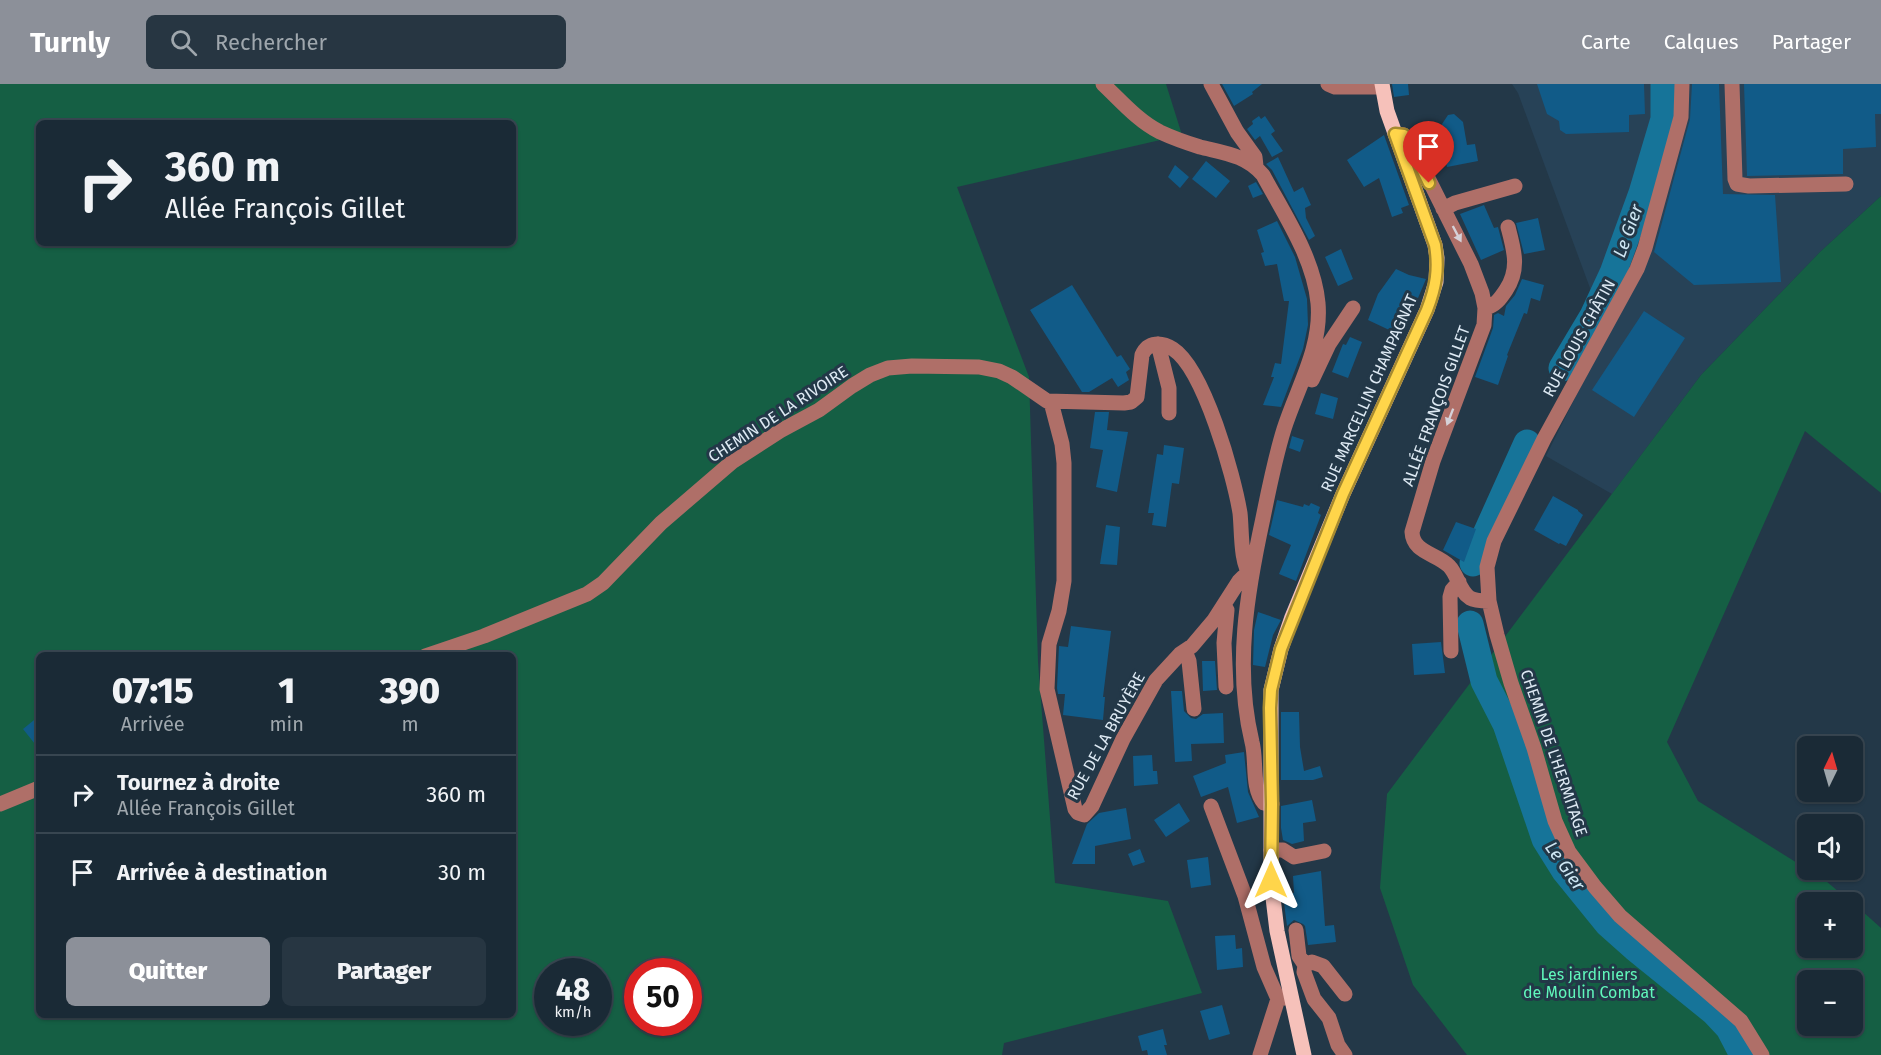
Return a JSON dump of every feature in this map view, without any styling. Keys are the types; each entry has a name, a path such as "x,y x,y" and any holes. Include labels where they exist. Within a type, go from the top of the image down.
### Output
{"main road":[{"name":"RUE MARCELLIN CHAMPAGNAT","path":"1304,1055 1286,1000 1271,880 1271,690 1281,649 1343,494 1427,310 1436,282 1435,245 1387,111 1382,85"}],"street":[{"path":"1102,84 1140,120 1160,132 1198,146 1234,154 1256,166 1263,175 1302,250 1310,271 1318,305 1316,329 1309,365 1287,421 1276,457 1251,576 1243,648 1246,710 1259,795 1264,803 1272,804"},
{"path":"1211,84 1233,127 1255,157 1256,166"},
{"path":"1328,84 1335,87 1382,85"},
{"name":"RUE LOUIS CHÂTIN","path":"1489,601 1487,567 1494,541 1544,439 1628,287 1645,248 1681,117 1682,84"},
{"path":"1732,84 1737,184 1749,186 1846,184"},
{"name":"ALLÉE FRANÇOIS GILLET","path":"1395,134 1404,135 1407,138 1471,264 1485,308 1484,325 1433,461 1412,532 1413,541 1419,548 1449,566 1469,598 1489,601"},
{"path":"1443,209 1455,203 1515,186"},
{"path":"1485,308 1496,304 1514,276 1515,256 1508,227"},
{"path":"1287,421 1293,421 1329,344 1353,308"},
{"path":"1051,402 1131,402 1137,397 1139,391 1141,362 1145,348 1158,344 1177,352 1186,362 1217,422 1239,511 1245,563 1251,576"},
{"path":"1158,344 1169,388 1169,413"},
{"name":"CHEMIN DE LA RIVOIRE","path":"437,652 484,636 587,594 603,583 661,523 732,462 780,431 819,410 870,375 888,369 912,366 980,367 999,371 1012,377 1051,402"},
{"name":"RUE DE LA BRUYÈRE","path":"1051,402 1059,427 1064,463 1064,581 1061,604 1049,644 1047,688 1078,813 1084,815 1092,806 1123,740 1156,680 1192,646 1214,620 1239,581 1243,577 1251,576"},
{"path":"1451,651 1450,597 1452,590 1459,582"},
{"name":"CHEMIN DE L'HERMITAGE","path":"1489,601 1511,683 1555,821 1569,852 1620,916 1741,1021 1762,1055"},
{"path":"1224,606 1227,610 1224,643 1226,687"},
{"path":"1185,651 1189,660 1194,709"},
{"path":"0,804 36,789"},
{"path":"1211,806 1245,896 1263,967 1286,1000"},
{"path":"1271,849 1283,850 1294,857 1324,851"},
{"path":"1296,930 1299,956 1305,965 1304,972 1314,999 1329,1018 1338,1045 1344,1055"},
{"path":"1305,965 1312,962 1323,966 1345,994"},
{"path":"1286,1000 1314,999"},
{"path":"1260,1055 1286,1000"}],"shaded area":[{"path":"1512,84 1881,84 1881,196 1820,252 1701,375 1612,494 1546,456 1607,334 1518,93"}],"green space":[{"path":"0,84 1166,84 1182,135 957,187 1029,377 1038,662 1055,883 1168,901 1202,993 1004,1043 1002,1055 0,1055"},
{"name":"Les jardiniers de Moulin Combat","path":"1881,196 1881,493 1805,431 1667,742 1698,801 1797,863 1797,880 1824,880 1839,892 1797,892 1797,958 1863,958 1863,912 1881,928 1881,1055 1467,1055 1413,985 1380,888 1387,794 1701,375 1820,252"}],"building":[{"path":"1222,84 1262,84 1252,92 1253,94 1234,106"},
{"path":"1392,84 1408,84 1409,95 1394,97"},
{"path":"1537,84 1644,84 1645,114 1629,115 1629,132 1566,134 1560,130 1559,121 1547,114"},
{"path":"1692,84 1719,84 1723,194 1775,195 1781,282 1694,285 1654,252 1690,119"},
{"path":"1744,84 1881,84 1881,114 1875,114 1876,147 1843,149 1843,174 1747,176"},
{"path":"1454,114 1463,122 1467,145 1475,144 1478,161 1447,167 1442,143 1433,141 1443,131 1442,124 1448,115"},
{"path":"1259,116 1261,119 1265,116 1275,131 1271,134 1283,151 1272,157 1260,136 1255,140 1247,129"},
{"path":"1384,135 1409,205 1401,208 1403,213 1392,217 1379,178 1364,187 1347,160"},
{"path":"1278,157 1294,192 1303,187 1311,205 1305,208 1306,218 1315,236 1309,240 1272,170 1266,164"},
{"path":"1206,161 1230,181 1216,198 1192,179"},
{"path":"1175,165 1189,177 1180,188 1168,177"},
{"path":"1256,182 1263,194 1253,198 1248,186"},
{"path":"1484,205 1494,228 1498,227 1504,250 1481,260 1460,214"},
{"path":"1538,218 1545,250 1524,254 1516,223"},
{"path":"1277,221 1295,257 1307,299 1308,325 1303,349 1281,407 1263,405 1274,377 1271,377 1275,363 1281,364 1289,301 1284,301 1277,264 1265,266 1261,253 1264,252 1257,230"},
{"path":"1341,249 1353,279 1338,286 1325,257"},
{"path":"1396,269 1426,279 1402,336 1368,320 1378,294"},
{"path":"1522,279 1544,285 1540,301 1531,298 1527,314 1524,313 1507,355 1498,385 1475,377 1493,328 1494,315 1498,313 1504,316 1506,306 1515,295"},
{"path":"1072,285 1117,357 1121,355 1130,369 1126,372 1129,380 1118,387 1112,378 1089,392 1082,392 1030,310"},
{"path":"1644,311 1685,338 1634,417 1592,390"},
{"path":"1350,337 1362,342 1348,378 1332,372 1343,344 1346,345"},
{"path":"1321,393 1338,398 1333,419 1315,414"},
{"path":"1095,412 1109,412 1107,430 1128,432 1117,492 1096,487 1103,450 1090,448"},
{"path":"1292,436 1304,440 1300,452 1289,448"},
{"path":"1164,445 1184,448 1179,484 1172,483 1166,527 1152,525 1154,513 1148,513 1157,454 1163,455"},
{"path":"1553,496 1583,515 1566,546 1534,530"},
{"path":"1277,500 1303,507 1304,504 1309,506 1311,503 1320,507 1318,513 1321,515 1296,581 1279,574 1291,545 1269,535"},
{"path":"1456,522 1476,529 1464,562 1443,550"},
{"path":"1106,525 1120,527 1117,565 1100,564"},
{"path":"1258,612 1281,620 1273,635 1265,667 1253,665 1254,630"},
{"path":"1071,626 1111,631 1103,697 1105,697 1103,720 1063,715 1065,694 1058,694 1057,688 1059,646 1068,647"},
{"path":"1441,642 1445,673 1414,675 1412,644"},
{"path":"1202,661 1215,661 1217,690 1203,691"},
{"path":"1171,691 1182,691 1184,711 1191,718 1196,719 1203,714 1223,713 1224,743 1191,744 1192,761 1175,762"},
{"path":"1281,712 1299,712 1300,747 1304,771 1320,766 1323,777 1313,780 1281,780"},
{"path":"36,718 36,745 23,729"},
{"path":"1244,752 1248,792 1259,817 1237,823 1228,787 1201,797 1193,776 1226,763 1225,755"},
{"path":"1152,755 1153,771 1157,771 1158,784 1134,786 1133,756"},
{"path":"1312,800 1316,821 1303,823 1304,841 1292,844 1283,840 1281,806"},
{"path":"1179,803 1190,821 1166,837 1154,820"},
{"path":"1126,808 1131,839 1095,846 1095,864 1072,864 1087,824 1099,813"},
{"path":"1140,849 1145,862 1133,866 1128,854"},
{"path":"1208,857 1211,885 1191,888 1187,860"},
{"path":"1321,871 1325,926 1334,925 1336,942 1308,945 1303,924 1294,920 1287,926 1283,895 1294,893 1293,876"},
{"path":"1235,935 1236,949 1242,948 1243,967 1217,970 1215,936"},
{"path":"1222,1005 1230,1034 1209,1040 1200,1011"},
{"path":"1163,1029 1167,1055 1148,1055 1147,1050 1142,1051 1138,1036"}],"waterway":[{"name":"Le Gier","path":"1562,368 1593,316 1613,273 1642,193 1664,119 1664,84"},
{"name":"Le Gier","path":"1473,563 1527,443"},
{"name":"Le Gier","path":"1470,624 1484,681 1506,724 1545,839 1565,871 1608,924 1714,1012 1729,1028 1743,1055"}],"route":[{"path":"1271,880 1270,708 1271,690 1281,649 1343,494 1427,310 1438,271 1435,245 1395,134 1404,135 1407,138 1429,183"}]}
